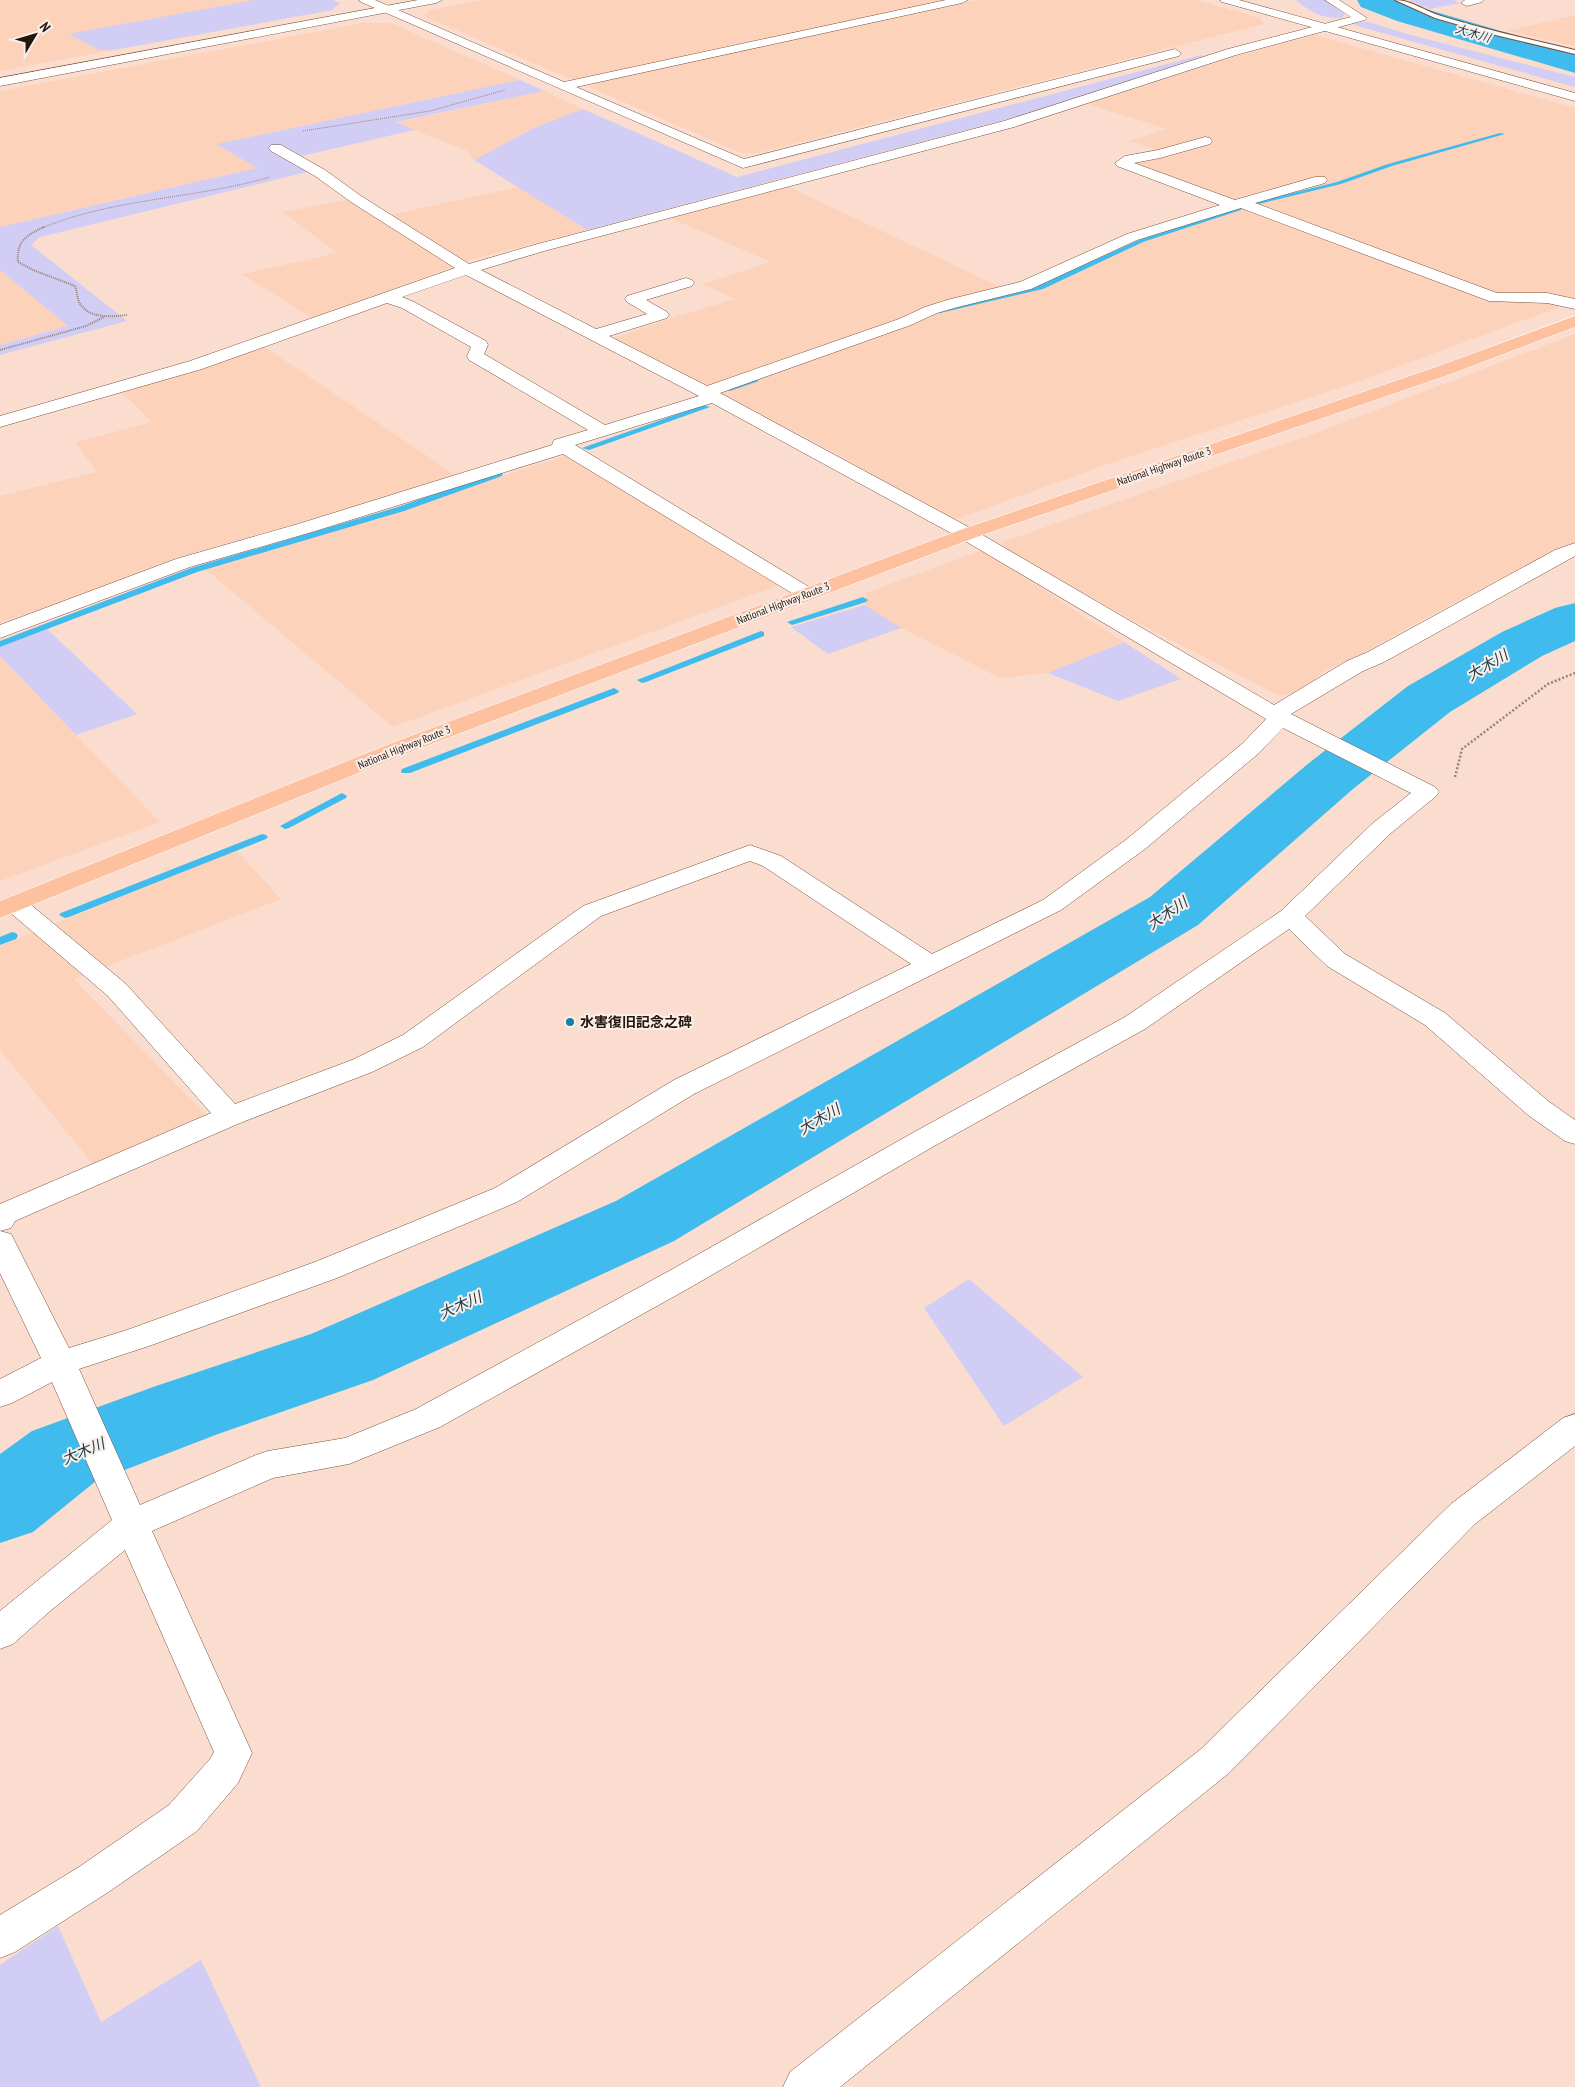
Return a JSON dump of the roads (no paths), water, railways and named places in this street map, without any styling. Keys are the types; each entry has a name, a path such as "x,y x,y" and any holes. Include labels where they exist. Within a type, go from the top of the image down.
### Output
{"highway":[{"name":"National Highway Route 3","path":"8,907 408,744 967,534 1445,370 1575,320"}],"street":[{"path":"365,0 744,164 1185,51"},
{"path":"0,82 436,0"},
{"path":"563,86 962,0"},
{"path":"1226,0 1575,97"},
{"path":"0,422 196,365 388,298 467,268 1009,124 1232,52 1361,18 1331,0"},
{"path":"1223,41 1300,21"},
{"path":"1204,141 1160,154 1130,159 1122,163 1495,298 1547,298 1575,304"},
{"path":"0,1633 36,1601 132,1524 268,1465 349,1451 428,1418 680,1279 926,1138 1135,1023 1290,916 1382,828 1427,792 1277,716 967,534 710,395 467,268 356,199 320,173 276,148"},
{"path":"807,594 560,444 710,395 731,382 905,322 931,310 1025,286 1132,237 1320,180"},
{"path":"595,335 662,315 633,298 686,283"},
{"path":"388,298 408,305 480,344 474,356 602,431"},
{"path":"0,632 183,563 305,528 565,447"},
{"path":"0,1394 60,1363 138,1338 326,1270 506,1194 684,1087 1052,905 1136,844 1251,748 1277,716 1355,666 1376,657 1575,548"},
{"path":"0,1220 4,1214 230,1116 362,1066 413,1041 592,911 750,852 772,861 930,965"},
{"path":"8,907 116,990 230,1116"},
{"path":"1290,916 1336,960 1435,1019 1538,1108 1575,1134"},
{"path":"0,1242 60,1363 233,1753 224,1771 183,1818 93,1880 0,1938"},
{"path":"805,2087 1215,1761 1463,1514 1575,1427"}],"lane":[{"path":"1398,0 1437,17 1493,33 1575,52"}],"waterway":[{"name":"大木川","path":"1372,0 1408,14 1575,63"},
{"path":"1259,202 1339,183 1390,165 1502,134"},
{"path":"940,311 1040,287 1141,241 1239,209"},
{"path":"730,389 755,381"},
{"path":"586,448 706,407"},
{"path":"0,644 194,570 401,509 499,474"},
{"path":"792,622 863,600"},
{"name":"大木川","path":"0,1505 64,1456 187,1410 342,1357 645,1221 1174,911 1331,776 1429,699 1522,644 1575,620"},
{"path":"642,680 761,634"},
{"path":"406,771 614,691"},
{"path":"285,826 342,796"},
{"path":"65,915 262,837"},
{"path":"0,941 12,936"}],"place":[{"name":"水害復旧記念之碑","path":"570,1022"}]}
